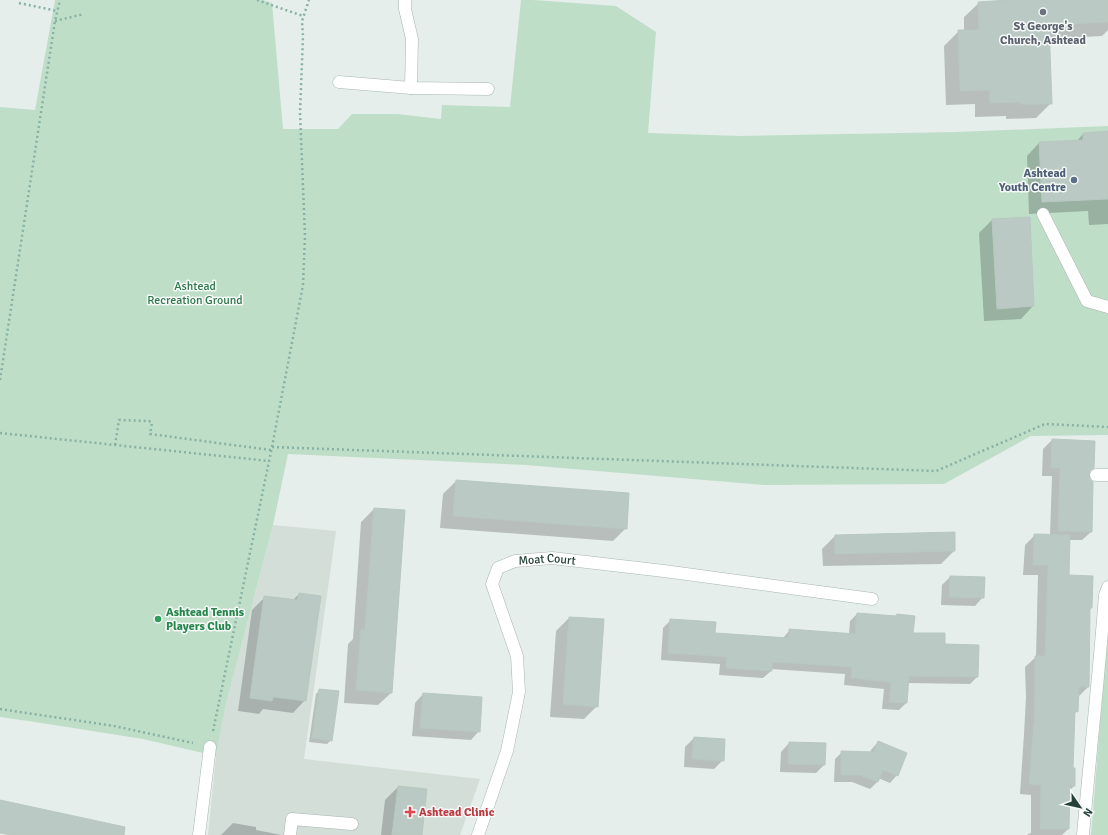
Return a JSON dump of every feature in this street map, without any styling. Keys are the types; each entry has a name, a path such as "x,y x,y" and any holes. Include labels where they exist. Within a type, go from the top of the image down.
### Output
{"street":[{"path":"405,0 404,9 412,39 412,88"},
{"path":"339,82 412,88 488,89"},
{"path":"1043,214 1087,301 1108,307"},
{"name":"Moat Court","path":"478,835 507,751 519,692 517,656 492,584 498,568 515,561 552,558 664,571 872,599"},
{"path":"1083,835 1100,664 1105,595 1108,587"},
{"path":"199,835 210,747"},
{"path":"290,835 292,819 352,824"}],"path":[{"path":"0,380 55,21 60,0"},
{"path":"257,0 303,16"},
{"path":"0,709 114,726 210,747 272,448 303,285 305,236 300,113 303,36 302,21 309,0"},
{"path":"19,3 57,11"},
{"path":"55,21 84,14"},
{"path":"115,445 119,420 149,421 152,424 150,434 272,448 936,471 1045,424 1108,427"},
{"path":"0,433 269,461"}],"shaded area":[{"path":"273,525 336,531 304,759 480,779 460,835 208,835 216,756 226,704"}],"green space":[{"name":"Ashtead Recreation Ground","path":"55,0 263,0 272,3 283,129 338,129 352,114 397,114 441,119 442,105 510,107 521,0 616,6 656,32 648,133 740,136 956,132 1108,126 1108,435 1031,436 944,484 765,485 526,465 288,454 273,525 226,704 216,756 143,739 0,717 0,107 35,110"},
{"path":"1108,626 1108,835 1091,835"}],"building":[{"path":"1008,0 1108,0 1108,22 1049,25 1052,104 1020,104 1020,102 990,103 990,90 960,91 958,30 979,30 978,2"},
{"name":"Ashtead Youth Centre","path":"1108,131 1108,199 1042,202 1039,142 1083,140 1083,133"},
{"path":"1030,217 1034,306 997,309 992,219"},
{"path":"1052,439 1095,441 1094,468 1090,471 1089,475 1093,482 1092,532 1058,531 1060,468 1051,468"},
{"path":"456,480 629,493 627,529 453,516"},
{"path":"374,508 405,510 392,693 356,690 361,630 365,630"},
{"path":"955,532 955,551 835,554 835,535"},
{"path":"1034,534 1070,535 1069,575 1093,576 1092,608 1090,608 1089,687 1079,687 1078,712 1075,711 1073,768 1075,768 1075,786 1070,786 1069,829 1040,829 1041,785 1029,784 1034,723 1035,656 1045,656 1048,565 1033,565"},
{"path":"950,576 985,577 984,598 949,597"},
{"path":"299,593 321,596 306,701 273,697 272,701 250,698 264,596 297,600"},
{"path":"857,613 915,616 913,633 945,633 945,644 979,645 978,677 909,676 907,703 889,702 891,682 851,678 852,667 772,662 772,671 726,668 727,657 668,653 670,619 716,622 715,633 789,638 789,629 855,634"},
{"path":"569,617 604,619 598,707 563,704"},
{"path":"319,689 339,691 332,741 312,738"},
{"path":"423,693 482,697 480,732 420,728"},
{"path":"694,737 725,739 724,761 692,759"},
{"path":"878,741 907,753 898,776 883,770 878,782 860,775 841,775 841,751 874,752"},
{"path":"789,742 826,743 825,765 788,764"},
{"name":"Ashtead Clinic","path":"398,786 427,789 422,835 392,835"},
{"path":"0,800 125,827 124,835 11,835 0,833"}],"place":[{"name":"St George's Church, Ashtead","path":"1043,12"},
{"name":"Ashtead Youth Centre","path":"1074,180"},
{"name":"Ashtead Tennis Players Club","path":"158,619"},
{"name":"Ashtead Clinic","path":"410,812"}]}
